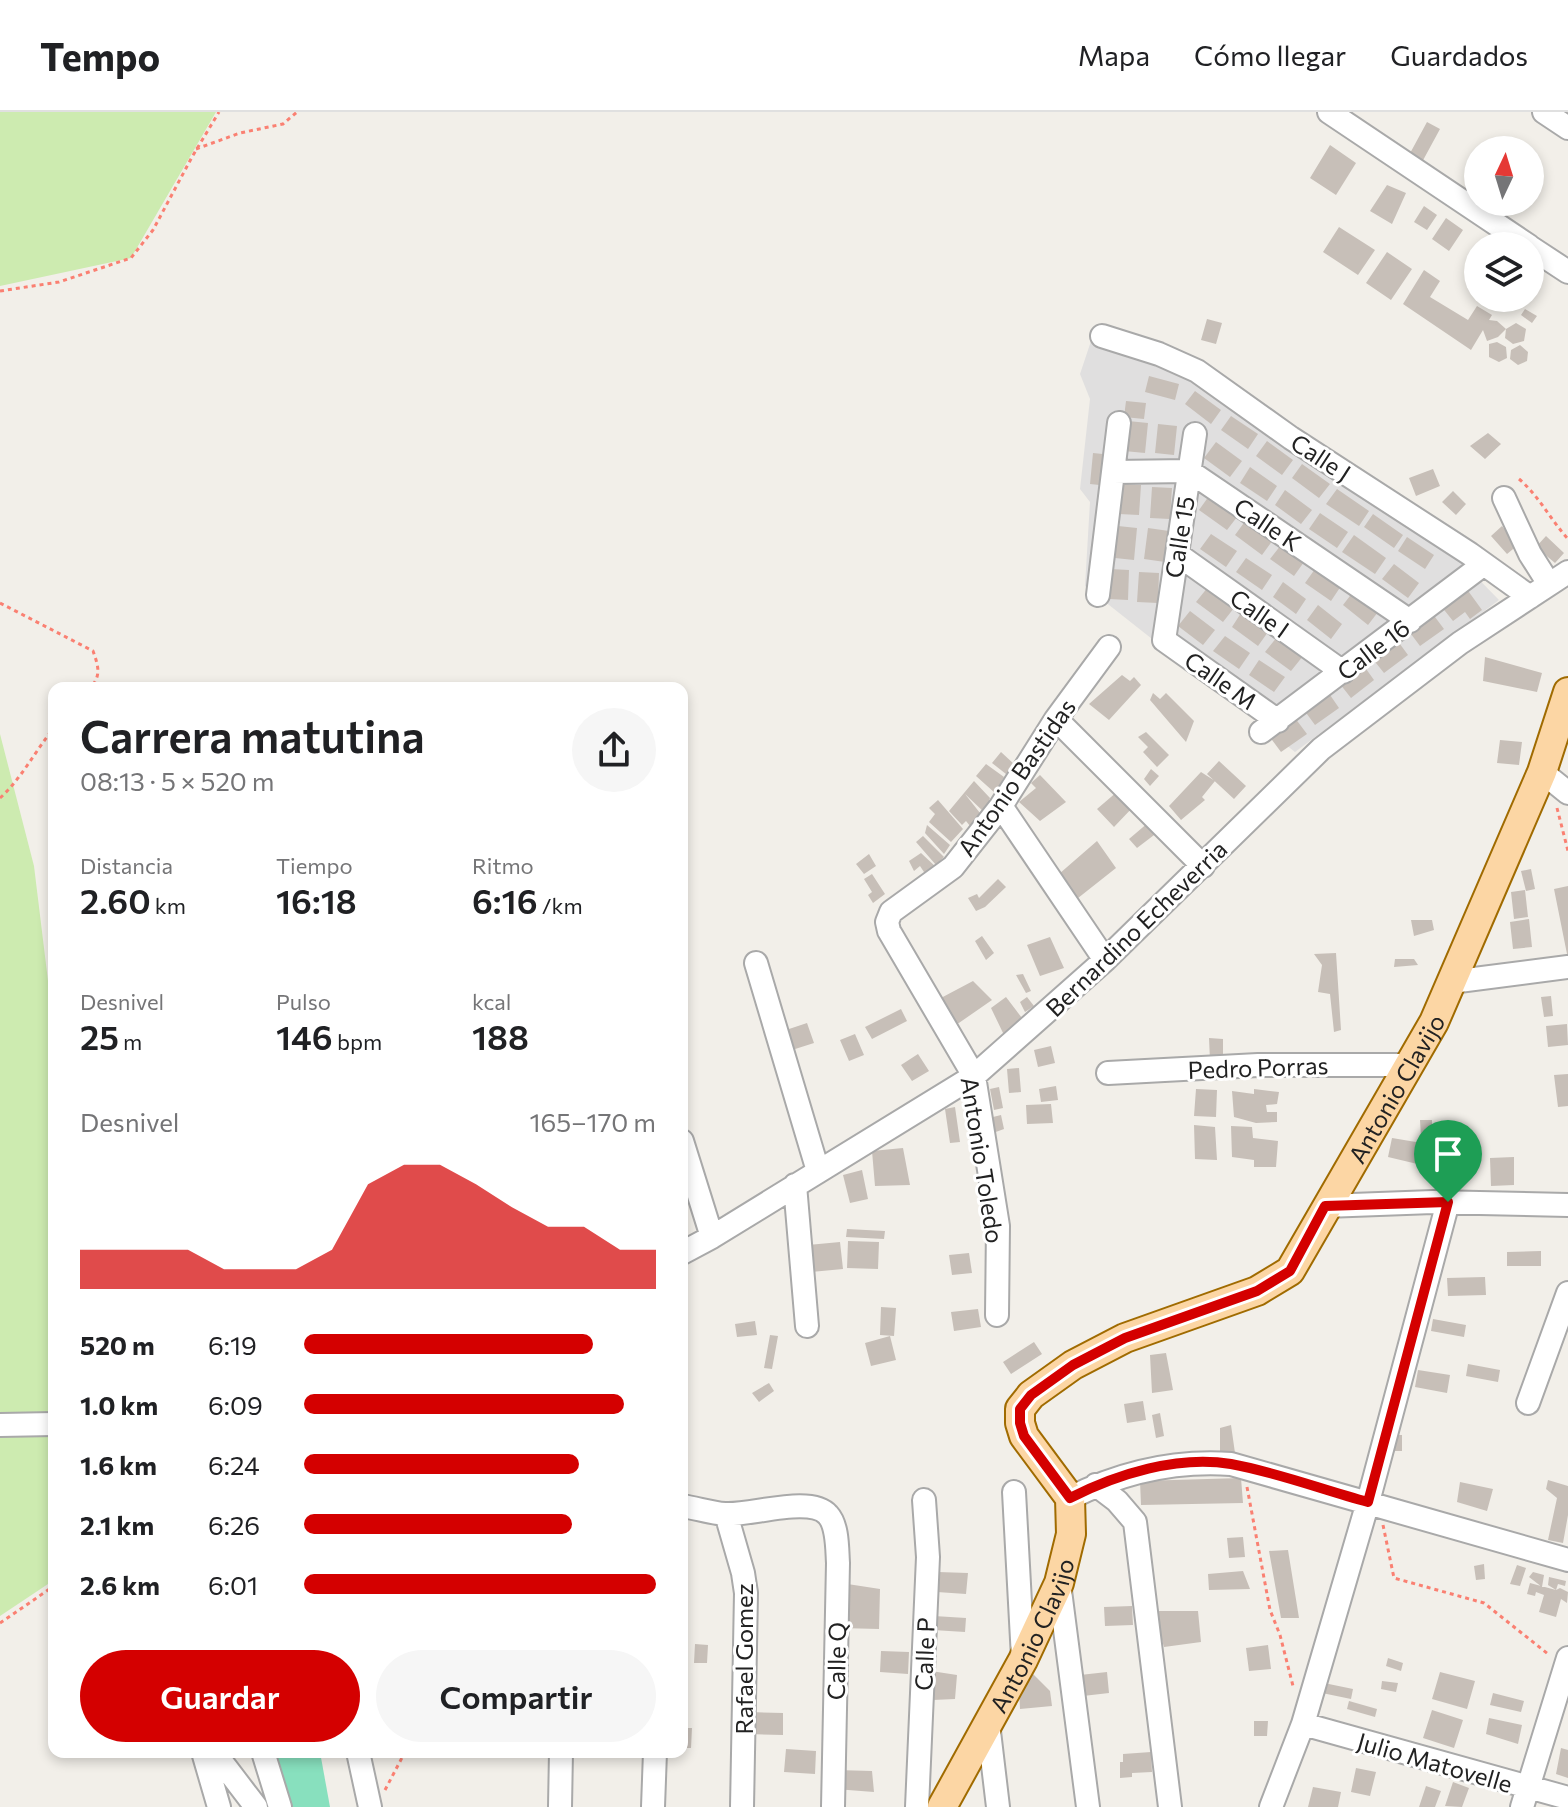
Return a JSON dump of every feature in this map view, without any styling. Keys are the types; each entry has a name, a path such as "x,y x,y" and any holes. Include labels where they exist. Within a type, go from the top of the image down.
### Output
{"main road":[{"name":"Antonio Clavijo","path":"942,1807 1023,1660 1059,1583 1071,1534 1070,1498 1024,1436 1020,1409 1031,1395 1073,1365 1125,1338 1257,1291 1290,1271 1434,1022 1538,783 1568,692"}],"street":[{"path":"1329,112 1508,232"},
{"path":"1544,112 1568,128"},
{"path":"1544,256 1568,272"},
{"name":"Calle J","path":"1102,336 1159,354 1197,371 1291,438 1530,597"},
{"path":"1098,595 1119,423"},
{"name":"Calle 15","path":"1164,640 1195,434"},
{"path":"1113,472 1189,471"},
{"name":"Calle K","path":"1189,471 1410,621"},
{"path":"1504,498 1530,554 1559,578"},
{"name":"Calle I","path":"1177,554 1343,672"},
{"name":"Calle 16","path":"1269,726 1484,564"},
{"name":"Bernardino Echeverria","path":"688,1250 974,1076 1105,960 1321,749 1460,643 1559,578"},
{"name":"Calle M","path":"1164,640 1269,726"},
{"name":"Antonio Bastidas","path":"889,931 887,922 891,912 953,867 1001,806 1056,719 1109,647"},
{"path":"1056,719 1203,866"},
{"path":"1538,783 1568,793"},
{"path":"1001,806 1105,960"},
{"name":"Antonio Toledo","path":"889,931 974,1076 998,1226 997,1315"},
{"path":"756,963 818,1171"},
{"path":"1451,982 1568,967"},
{"name":"Pedro Porras","path":"1108,1073 1258,1065 1408,1065"},
{"path":"688,1160 712,1237"},
{"path":"795,1185 807,1326"},
{"path":"1325,1206 1448,1202 1568,1205"},
{"path":"1271,1807 1303,1724 1374,1504 1448,1202"},
{"path":"1528,1403 1568,1293"},
{"path":"0,1425 48,1424"},
{"path":"1070,1498 1096,1485 1140,1471 1195,1462 1243,1468 1568,1560"},
{"path":"1096,1485 1117,1501 1135,1522 1170,1807"},
{"path":"1014,1492 1023,1660"},
{"name":"Calle P","path":"917,1807 928,1557 924,1500"},
{"name":"Calle Q","path":"726,1514 804,1506 819,1509 829,1516 835,1534 838,1563 833,1807"},
{"path":"688,1507 726,1514"},
{"name":"Rafael Gomez","path":"726,1514 746,1593 742,1807"},
{"path":"1059,1583 1088,1807"},
{"path":"1526,1797 1567,1663"},
{"path":"988,1723 998,1807"},
{"name":"Julio Matovelle","path":"1303,1724 1526,1797 1568,1798"},
{"path":"205,1758 219,1807"},
{"path":"219,1758 256,1807"},
{"path":"265,1758 280,1807"},
{"path":"360,1758 376,1800"},
{"path":"560,1807 561,1758"},
{"path":"653,1807 655,1758"}],"path":[{"path":"0,291 59,282 131,258 153,230 219,112"},
{"path":"196,149 240,133 283,124 297,112"},
{"path":"1519,479 1533,491 1568,539"},
{"path":"0,603 93,651 99,668 95,682"},
{"path":"0,798 14,786 48,735"},
{"path":"1538,783 1556,807 1568,851"},
{"path":"1243,1468 1270,1610 1280,1635 1303,1724"},
{"path":"1374,1504 1394,1578 1484,1603 1567,1663"},
{"path":"0,1623 48,1590"},
{"path":"376,1800 401,1758"}],"shaded area":[{"path":"1091,341 1210,374 1452,552 1499,600 1295,752 1085,586 1090,502 1080,489 1090,399 1080,374"}],"green space":[{"path":"0,112 216,112 131,258 0,286"},
{"path":"0,734 34,866 48,981 48,1584 0,1616"},
{"path":"278,1758 321,1758 330,1807 291,1807"}],"building":[{"path":"1427,122 1440,129 1421,164 1408,157"},
{"path":"1330,145 1356,163 1336,195 1310,178"},
{"path":"1387,185 1406,193 1392,224 1370,211"},
{"path":"1424,206 1437,215 1427,230 1414,222"},
{"path":"1446,218 1463,230 1449,251 1432,239"},
{"path":"1339,227 1375,250 1358,275 1323,252"},
{"path":"1387,252 1412,269 1391,300 1366,283"},
{"path":"1424,270 1440,281 1430,297 1468,320 1473,312 1487,312 1492,315 1489,320 1497,321 1506,329 1498,337 1487,341 1483,330 1471,350 1403,304"},
{"path":"1530,312 1537,316 1532,323 1521,315"},
{"path":"1207,319 1222,323 1216,344 1201,340"},
{"path":"1516,323 1526,329 1524,341 1513,344 1505,338 1506,329"},
{"path":"1497,342 1506,347 1507,358 1499,362 1489,357 1489,344"},
{"path":"1520,345 1528,352 1527,361 1518,365 1510,359 1511,350"},
{"path":"1149,376 1179,384 1175,400 1145,392"},
{"path":"1195,391 1221,410 1211,424 1185,404"},
{"path":"1126,401 1146,403 1144,419 1124,417"},
{"path":"1231,416 1258,434 1248,449 1221,430"},
{"path":"1128,421 1148,423 1145,453 1124,451"},
{"path":"1158,424 1177,426 1174,455 1155,453"},
{"path":"1488,433 1501,444 1485,459 1470,446"},
{"path":"1267,441 1293,460 1282,475 1256,456"},
{"path":"1216,442 1242,461 1230,477 1204,458"},
{"path":"1093,453 1112,455 1109,486 1090,484"},
{"path":"1302,464 1330,484 1319,498 1292,478"},
{"path":"1250,467 1277,486 1267,501 1240,483"},
{"path":"1433,469 1440,486 1416,496 1409,478"},
{"path":"1121,484 1141,485 1139,515 1119,514"},
{"path":"1152,487 1172,488 1170,519 1150,518"},
{"path":"1337,489 1369,511 1359,526 1326,504"},
{"path":"1285,490 1312,510 1301,524 1275,505"},
{"path":"1453,491 1466,504 1456,515 1442,502"},
{"path":"1209,496 1237,517 1227,530 1199,510"},
{"path":"1320,513 1348,532 1337,548 1309,529"},
{"path":"1373,514 1403,535 1394,548 1364,527"},
{"path":"1246,520 1273,540 1262,555 1235,535"},
{"path":"1118,526 1137,528 1134,560 1115,558"},
{"path":"1502,526 1518,545 1507,554 1491,536"},
{"path":"1148,528 1169,531 1165,562 1144,559"},
{"path":"1211,534 1237,551 1226,567 1200,549"},
{"path":"1354,535 1386,558 1375,574 1342,552"},
{"path":"1546,536 1564,553 1555,563 1536,547"},
{"path":"1407,537 1434,555 1425,569 1398,551"},
{"path":"1281,545 1304,562 1294,576 1270,559"},
{"path":"1246,558 1272,575 1262,590 1236,572"},
{"path":"1394,564 1419,583 1408,598 1382,579"},
{"path":"1110,569 1129,570 1128,600 1109,599"},
{"path":"1315,569 1341,586 1331,601 1305,583"},
{"path":"1139,572 1159,573 1158,603 1137,602"},
{"path":"1283,582 1306,599 1296,614 1273,597"},
{"path":"1208,587 1234,608 1223,622 1196,602"},
{"path":"1466,588 1482,610 1470,619 1465,612 1453,621 1441,606"},
{"path":"1353,592 1378,612 1368,625 1343,605"},
{"path":"1318,605 1342,624 1331,639 1307,620"},
{"path":"1190,611 1215,630 1203,645 1178,626"},
{"path":"1241,613 1268,632 1258,646 1232,627"},
{"path":"1432,613 1444,629 1420,646 1408,630"},
{"path":"1225,636 1250,653 1239,669 1213,651"},
{"path":"1277,637 1303,656 1291,671 1265,652"},
{"path":"1397,640 1408,655 1384,673 1372,658"},
{"path":"1485,657 1542,673 1537,692 1483,681"},
{"path":"1259,660 1285,677 1274,692 1249,675"},
{"path":"1364,666 1374,680 1351,698 1340,684"},
{"path":"1122,675 1130,681 1134,677 1141,685 1109,720 1089,704"},
{"path":"1328,692 1339,708 1315,725 1304,710"},
{"path":"1153,693 1160,699 1166,693 1194,721 1186,742 1150,700"},
{"path":"1295,718 1307,734 1281,752 1269,736"},
{"path":"1146,732 1169,755 1157,767 1143,752 1148,747 1138,737"},
{"path":"1500,740 1522,742 1519,765 1497,763"},
{"path":"1001,752 1014,764 1006,774 992,763"},
{"path":"1219,761 1246,786 1234,799 1207,774"},
{"path":"986,764 1004,777 995,793 976,776"},
{"path":"1151,769 1159,776 1150,786 1144,779"},
{"path":"1201,772 1215,781 1202,797 1205,800 1181,820 1169,806"},
{"path":"1040,775 1066,802 1040,821 1019,802 1036,788 1031,783"},
{"path":"974,781 990,798 985,813 965,794 980,813 970,826 966,821 962,825 949,811"},
{"path":"1118,791 1134,806 1114,827 1097,809"},
{"path":"938,800 963,829 951,842 929,822 935,814 929,808"},
{"path":"1149,822 1158,832 1137,848 1129,839"},
{"path":"927,825 950,845 944,854 925,833"},
{"path":"923,836 944,857 936,865 916,842"},
{"path":"1097,841 1116,868 1073,902 1059,874"},
{"path":"921,853 937,868 926,875 920,866 914,871 909,861"},
{"path":"869,854 876,866 864,874 856,864"},
{"path":"1531,869 1535,889 1526,891 1521,871"},
{"path":"872,874 885,894 873,903 868,895 872,892 864,879"},
{"path":"998,879 1006,887 985,907 976,911 968,898 977,894 979,898"},
{"path":"1568,886 1568,954 1567,954 1554,889"},
{"path":"1525,890 1528,917 1514,919 1511,892"},
{"path":"1529,919 1532,947 1513,949 1510,922"},
{"path":"1411,920 1432,920 1434,930 1414,936"},
{"path":"982,936 994,953 986,960 975,941"},
{"path":"1050,937 1064,968 1040,976 1027,945"},
{"path":"1336,953 1341,1030 1334,1032 1330,994 1318,992 1322,965 1314,954"},
{"path":"1395,959 1414,959 1418,965 1394,967"},
{"path":"1023,974 1031,991 1026,993 1016,975"},
{"path":"973,981 992,1000 956,1025 939,999"},
{"path":"1551,996 1553,1016 1544,1017 1541,997"},
{"path":"1006,997 1022,1018 1004,1035 991,1008"},
{"path":"1027,997 1034,1006 1025,1012 1020,1002"},
{"path":"901,1009 907,1021 872,1039 865,1027"},
{"path":"807,1023 814,1043 792,1050 786,1030"},
{"path":"1567,1024 1568,1045 1548,1047 1546,1026"},
{"path":"855,1034 864,1055 849,1061 840,1040"},
{"path":"1209,1038 1223,1039 1223,1061 1210,1060"},
{"path":"1051,1046 1055,1063 1038,1067 1034,1050"},
{"path":"918,1054 929,1071 912,1081 901,1065"},
{"path":"1019,1068 1021,1092 1009,1093 1007,1069"},
{"path":"1568,1074 1568,1106 1558,1107 1554,1075"},
{"path":"1056,1086 1058,1100 1041,1102 1039,1089"},
{"path":"999,1087 1003,1108 994,1110 990,1089"},
{"path":"1196,1089 1217,1090 1216,1117 1194,1116"},
{"path":"1254,1089 1279,1092 1277,1104 1266,1105 1267,1112 1277,1112 1277,1122 1256,1123 1234,1117 1232,1091 1254,1094"},
{"path":"1051,1104 1053,1123 1027,1124 1026,1105"},
{"path":"955,1107 960,1142 950,1143 945,1109"},
{"path":"1001,1115 1004,1129 993,1133 989,1118"},
{"path":"1420,1120 1432,1120 1432,1137 1421,1137"},
{"path":"1194,1125 1215,1127 1217,1160 1195,1159"},
{"path":"1231,1126 1252,1127 1253,1138 1278,1141 1276,1167 1254,1167 1254,1160 1232,1157"},
{"path":"1392,1138 1434,1145 1430,1167 1388,1157"},
{"path":"903,1148 910,1185 875,1186 872,1151"},
{"path":"1514,1157 1514,1185 1491,1186 1490,1158"},
{"path":"862,1170 868,1199 850,1203 843,1175"},
{"path":"847,1229 885,1231 884,1239 846,1237"},
{"path":"848,1241 879,1242 878,1269 847,1268"},
{"path":"840,1242 843,1269 811,1272 808,1245"},
{"path":"1541,1251 1541,1266 1507,1266 1507,1252"},
{"path":"969,1253 972,1273 952,1275 949,1255"},
{"path":"1485,1277 1486,1295 1448,1296 1447,1278"},
{"path":"881,1307 896,1308 894,1336 880,1335"},
{"path":"978,1309 981,1327 954,1331 951,1312"},
{"path":"1433,1319 1466,1325 1464,1337 1431,1331"},
{"path":"755,1321 757,1335 737,1337 735,1324"},
{"path":"770,1335 778,1336 772,1369 764,1368"},
{"path":"890,1336 896,1360 871,1366 865,1343"},
{"path":"1034,1342 1042,1354 1011,1374 1003,1362"},
{"path":"1166,1353 1173,1390 1152,1393 1150,1355"},
{"path":"1468,1364 1500,1370 1498,1382 1466,1376"},
{"path":"1418,1370 1450,1375 1447,1393 1415,1387"},
{"path":"769,1383 774,1391 759,1402 752,1393"},
{"path":"1143,1401 1146,1420 1127,1423 1124,1404"},
{"path":"1160,1413 1164,1436 1156,1438 1152,1415"},
{"path":"1231,1425 1235,1453 1220,1452 1220,1428"},
{"path":"1390,1435 1402,1435 1402,1451 1390,1451"},
{"path":"1241,1478 1243,1503 1141,1505 1140,1481"},
{"path":"1548,1480 1568,1486 1568,1515 1563,1543 1548,1540 1557,1498 1546,1489"},
{"path":"1460,1482 1493,1489 1487,1511 1457,1502"},
{"path":"1243,1537 1245,1557 1229,1558 1227,1538"},
{"path":"1288,1550 1299,1618 1281,1618 1269,1551"},
{"path":"1484,1564 1485,1579 1476,1580 1474,1566"},
{"path":"1517,1565 1526,1568 1520,1586 1510,1584"},
{"path":"1243,1571 1250,1589 1209,1590 1208,1574"},
{"path":"938,1572 968,1573 966,1594 937,1592"},
{"path":"1533,1572 1544,1575 1542,1587 1529,1577"},
{"path":"1549,1577 1566,1581 1565,1586 1558,1584 1556,1590 1548,1585"},
{"path":"841,1583 880,1589 879,1629 840,1628"},
{"path":"1530,1583 1556,1590 1560,1588 1568,1592 1567,1603 1561,1599 1556,1617 1539,1612 1544,1595 1536,1592 1535,1596 1527,1594"},
{"path":"1132,1606 1133,1625 1105,1626 1104,1607"},
{"path":"1154,1611 1198,1611 1201,1642 1164,1647"},
{"path":"934,1616 966,1618 965,1632 933,1630"},
{"path":"695,1644 708,1645 707,1663 694,1663"},
{"path":"1268,1645 1271,1669 1249,1671 1246,1648"},
{"path":"881,1651 909,1652 908,1674 880,1672"},
{"path":"1388,1658 1403,1663 1401,1671 1386,1666"},
{"path":"931,1671 957,1675 955,1699 933,1700"},
{"path":"1030,1671 1050,1691 1052,1706 1020,1709 1019,1688"},
{"path":"1107,1672 1109,1693 1083,1696 1080,1675"},
{"path":"1440,1672 1475,1681 1467,1709 1432,1699"},
{"path":"1382,1681 1398,1683 1396,1692 1381,1689"},
{"path":"1324,1683 1353,1689 1351,1699 1322,1693"},
{"path":"1493,1693 1524,1701 1521,1712 1490,1705"},
{"path":"1349,1701 1377,1709 1375,1717 1347,1709"},
{"path":"1432,1710 1463,1720 1454,1748 1423,1738"},
{"path":"749,1712 783,1713 783,1735 748,1734"},
{"path":"1489,1718 1522,1725 1518,1744 1486,1734"},
{"path":"1254,1721 1268,1721 1267,1736 1254,1736"},
{"path":"688,1728 692,1728 691,1748 688,1748"},
{"path":"1561,1748 1568,1750 1568,1778 1556,1774"},
{"path":"786,1749 816,1751 815,1774 784,1772"},
{"path":"1151,1752 1152,1772 1132,1773 1132,1777 1120,1778 1123,1754"},
{"path":"1356,1768 1376,1772 1370,1796 1351,1792"},
{"path":"836,1770 872,1771 874,1792 835,1789"},
{"path":"1453,1782 1469,1788 1462,1807 1445,1806"},
{"path":"1426,1786 1441,1791 1435,1807 1419,1807"},
{"path":"1313,1787 1341,1792 1338,1807 1308,1807"}],"route":[{"path":"1448,1202 1368,1502 1231,1464 1195,1462 1140,1471 1096,1485 1070,1498 1024,1436 1020,1409 1031,1395 1073,1365 1125,1338 1257,1291 1290,1271 1325,1206 1448,1202"}]}
